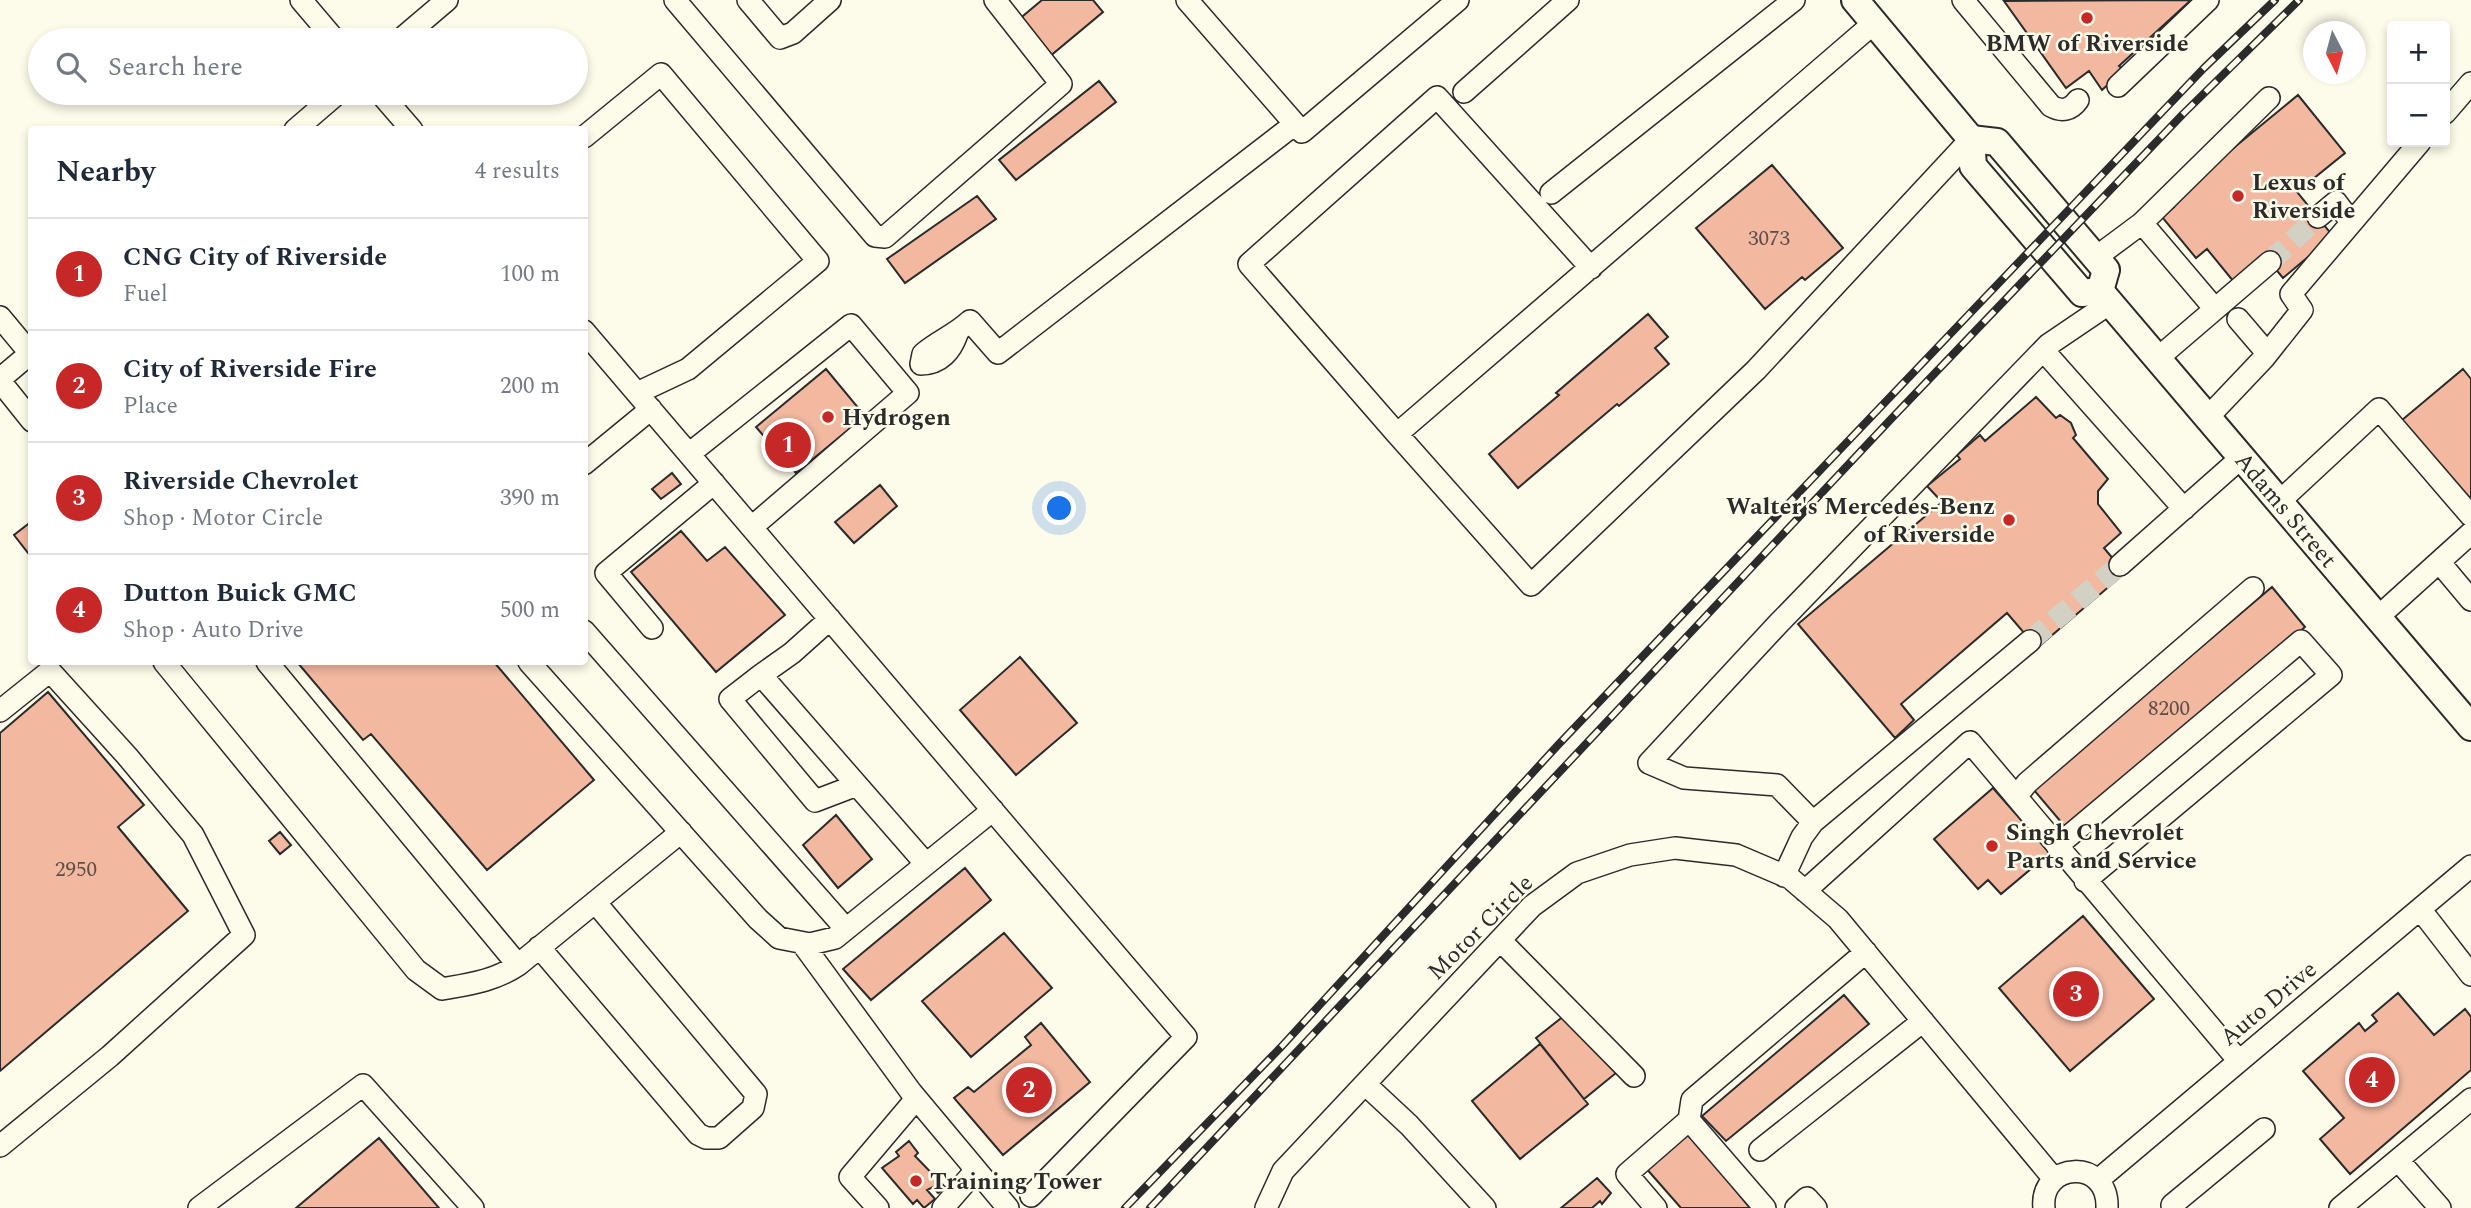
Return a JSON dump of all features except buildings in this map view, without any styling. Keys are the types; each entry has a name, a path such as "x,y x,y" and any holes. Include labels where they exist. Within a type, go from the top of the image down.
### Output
{"main road":[{"name":"Adams Street","path":"1855,0 1971,139 1973,166 2037,244 2082,293 2105,297 2471,727"},
{"path":"1971,139 1997,142 2106,270 2105,297"}],"street":[{"path":"301,0 325,28"},
{"path":"414,28 447,0"},
{"path":"675,0 875,236 885,237 1061,84 995,0"},
{"path":"748,0 780,38 793,33 830,0"},
{"path":"1187,0 1302,132 1458,0"},
{"path":"1464,92 1568,0"},
{"path":"1551,193 1794,0"},
{"path":"1963,0 2051,106 2059,110 2067,109 2078,100"},
{"path":"2118,86 2208,0"},
{"path":"1397,434 1874,23"},
{"path":"588,134 661,74 818,261 688,369 637,393"},
{"path":"2450,108 2471,83"},
{"path":"1591,268 1437,97 1249,264 1531,584 1756,370 1971,139"},
{"path":"2095,258 2142,222 2269,98"},
{"path":"300,126 324,105"},
{"path":"390,105 409,126"},
{"path":"899,382 921,365 923,354 943,338 957,334 970,321 998,353 1295,124"},
{"path":"2208,417 2302,310 2291,294 2416,147"},
{"path":"2318,217 2336,202 2351,222"},
{"path":"2142,222 2215,309"},
{"path":"2158,358 2270,262"},
{"path":"1813,822 1777,785 1684,778 1649,763 1778,624 2043,350 2105,297"},
{"path":"0,317 28,350"},
{"path":"2238,319 2267,353"},
{"path":"689,454 851,325 908,393 752,527"},
{"path":"588,336 1186,1037 1031,1196"},
{"path":"2043,350 2184,509"},
{"path":"28,356 0,380 28,416"},
{"path":"588,461 651,409"},
{"path":"2280,501 2379,409 2471,516"},
{"path":"2120,565 2242,457"},
{"path":"652,628 606,573 714,483"},
{"path":"2378,617 2471,533"},
{"path":"2440,563 2471,600"},
{"path":"2016,797 2027,783 2253,588"},
{"path":"830,619 792,653 730,699 815,802 857,785"},
{"path":"588,637 846,929"},
{"path":"1784,876 1802,837 1813,822 2030,641"},
{"path":"2057,846 2301,641 2330,675 2085,881"},
{"path":"166,665 416,970 442,989 477,984 501,976 681,832"},
{"path":"269,665 517,965"},
{"path":"532,665 758,919 779,938 810,944 835,938 993,810"},
{"path":"0,711 50,671 127,756 193,835 244,935 110,1056 0,1146"},
{"path":"761,675 926,864"},
{"path":"1805,891 1970,742 2239,1061"},
{"name":"Motor Circle","path":"1266,1208 1283,1171 1532,906 1577,873 1630,855 1675,848 1736,855 1784,876 1838,919 2054,1179"},
{"name":"Auto Drive","path":"2098,1180 2471,866"},
{"path":"539,947 698,1134 706,1138 719,1138 752,1108 756,1094 595,902"},
{"path":"2420,909 2468,965"},
{"path":"1500,940 1634,1076"},
{"path":"802,943 916,1099 1007,1208"},
{"path":"1656,1208 1627,1174 1689,1120 1692,1100 1866,952"},
{"path":"1760,1150 1923,1021"},
{"path":"199,1208 363,1084 472,1208"},
{"path":"1365,1084 1409,1125 1485,1208"},
{"path":"878,1208 850,1177 916,1099"},
{"path":"2340,1208 2471,1099"},
{"path":"1689,1120 1765,1208"},
{"path":"2174,1208 2172,1205 2264,1129"},
{"path":"2398,1160 2440,1208"},
{"path":"943,1208 976,1170"},
{"path":"2044,1208 2045,1195 2054,1179 2071,1171 2081,1171 2098,1180 2104,1189 2107,1208"},
{"path":"1796,1208 1807,1198 1816,1208"}],"tunnel":[{"path":"2270,262 2318,217"},
{"path":"2030,641 2120,565"}],"railway":[{"path":"1125,1208 1282,1046 1558,745 2204,68 2275,0"},
{"path":"1150,1208 1892,418 2183,114 2299,0"}],"place":[{"name":"BMW of Riverside","path":"2087,18"},
{"name":"Lexus of Riverside","path":"2238,196"},
{"name":"Hydrogen","path":"828,417"},
{"name":"CNG City of Riverside","path":"788,445"},
{"name":"Walter's Mercedes-Benz of Riverside","path":"2009,520"},
{"name":"Singh Chevrolet Parts and Service","path":"1992,846"},
{"name":"Riverside Chevrolet","path":"2076,994"},
{"name":"Dutton Buick GMC","path":"2372,1080"},
{"name":"City of Riverside Fire","path":"1029,1090"},
{"name":"Training Tower","path":"916,1181"}]}
